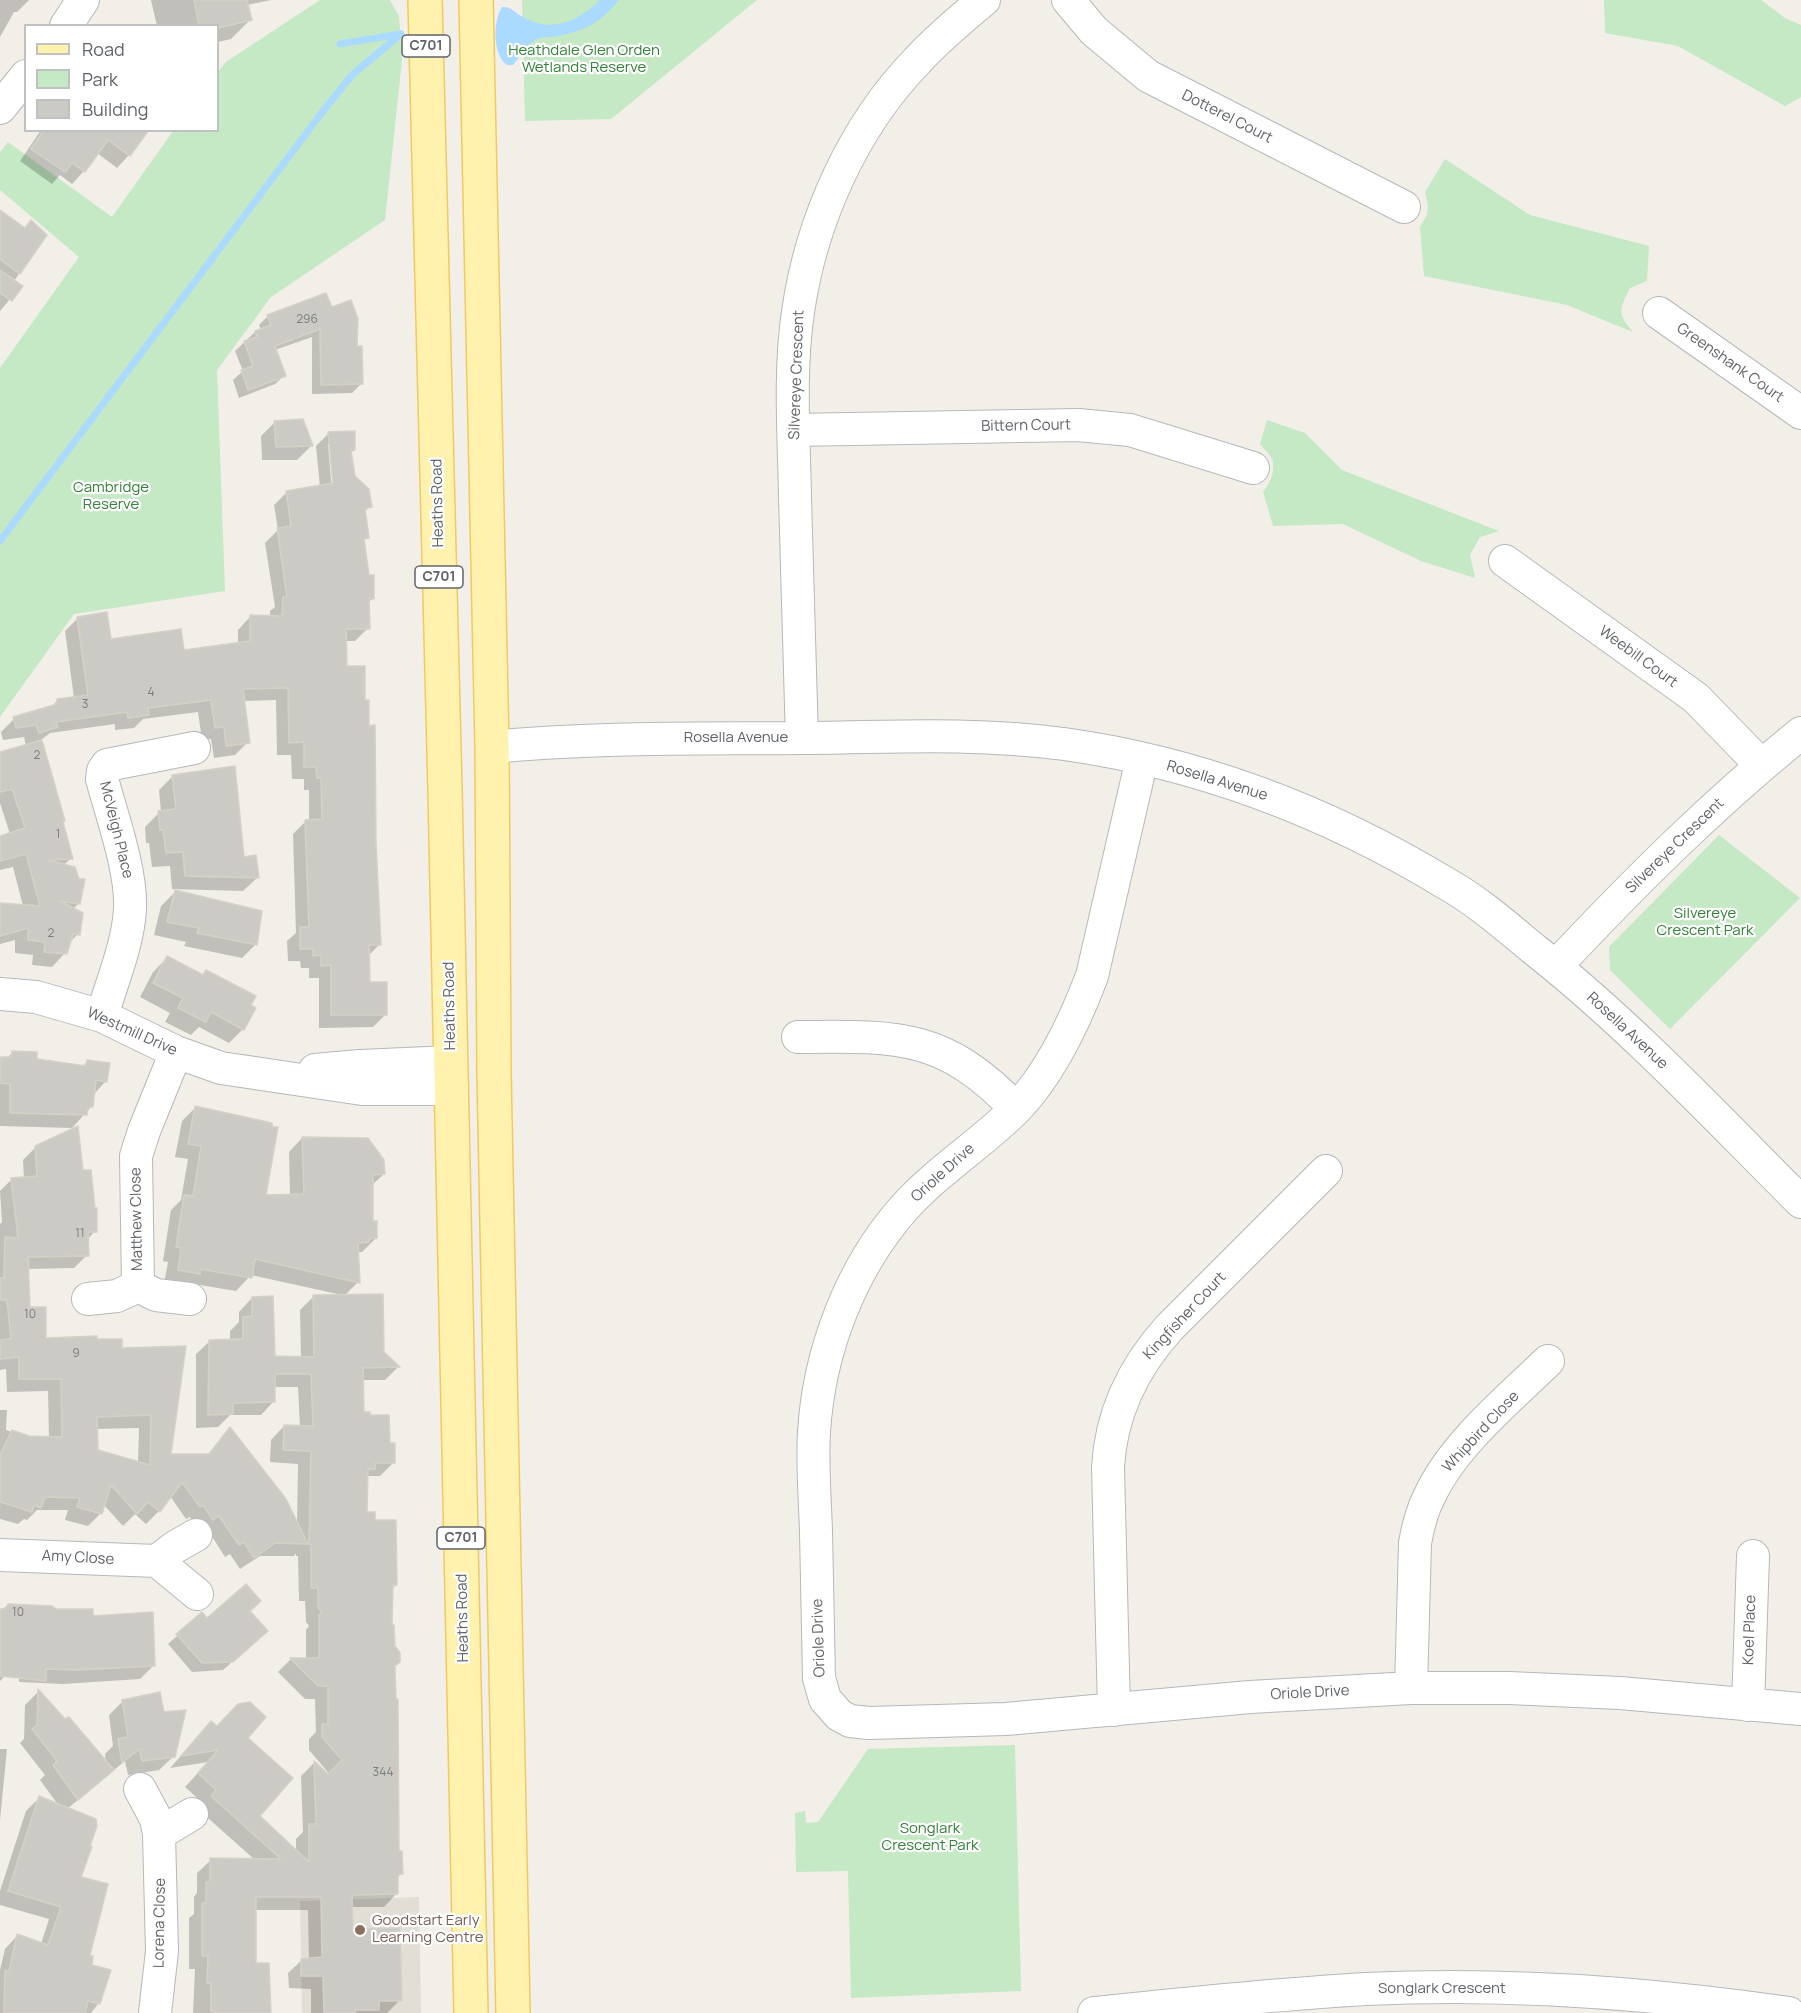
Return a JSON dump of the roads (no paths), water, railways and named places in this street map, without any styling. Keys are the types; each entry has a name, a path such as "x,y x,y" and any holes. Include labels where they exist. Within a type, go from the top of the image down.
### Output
{"main road":[{"name":"Heaths Road","path":"425,0 444,748 471,2013"},
{"name":"C701","path":"476,0 492,747 494,1073 513,2013"},
{"path":"444,748 492,747"},
{"path":"451,1076 494,1073"}],"street":[{"path":"67,24 83,0"},
{"name":"Silvereye Crescent","path":"802,738 793,385 798,312 806,272 828,203 862,133 890,92 915,62 984,0"},
{"name":"Dotterel Court","path":"1068,0 1094,31 1148,76 1404,207"},
{"path":"0,108 24,78"},
{"name":"Greenshank Court","path":"1659,313 1801,413"},
{"name":"Bittern Court","path":"794,430 1078,425 1130,430 1253,468"},
{"name":"Weebill Court","path":"1505,561 1696,698 1761,765"},
{"name":"Silvereye Crescent","path":"1556,966 1666,853 1761,765 1801,733"},
{"name":"Rosella Avenue","path":"492,747 644,739 936,736 1010,739 1063,744 1143,759 1235,784 1307,811 1357,835 1449,884 1500,921 1556,966 1644,1046 1801,1202"},
{"name":"McVeigh Place","path":"102,1016 126,937 130,909 129,882 102,779 103,771 107,765 194,748"},
{"name":"Oriole Drive","path":"1143,759 1092,976 1066,1037 1051,1062 1016,1108 903,1209 865,1263 838,1318 821,1376 814,1432 819,1678 825,1699 838,1715 850,1720 869,1723 967,1721 1250,1697 1411,1688 1509,1688 1609,1692 1801,1709"},
{"name":"Westmill Drive","path":"0,993 36,997 102,1016 176,1052 221,1068 264,1075 360,1066 451,1076"},
{"path":"798,1037 886,1038 927,1046 969,1066 996,1087 1016,1108"},
{"name":"Matthew Close","path":"138,1286 136,1156 176,1052"},
{"name":"Kingfisher Court","path":"1114,1710 1108,1467 1112,1429 1119,1408 1134,1375 1151,1348 1326,1171"},
{"name":"Matthew Close","path":"88,1299 117,1296 138,1286"},
{"name":"Matthew Close","path":"138,1286 156,1295 190,1299"},
{"name":"Whipbird Close","path":"1411,1688 1415,1543 1419,1521 1429,1495 1454,1456 1548,1361"},
{"path":"196,1535 157,1562 197,1594"},
{"name":"Amy Close","path":"0,1554 157,1562"},
{"name":"Koel Place","path":"1748,1705 1753,1556"},
{"name":"Lorena Close","path":"140,1789 156,1819 159,1834 162,1951 155,2013"},
{"path":"159,1834 192,1814"},
{"name":"Songlark Crescent","path":"1094,2013 1137,2011 1251,1997 1368,1989 1427,2000 1520,1989 1602,1993 1789,2013"}],"water":[{"path":"600,0 619,0 606,14 586,28 569,34 535,40 513,65 507,65 502,60 496,46 496,29 502,7 533,22 554,25 574,19"}],"waterway":[{"path":"340,44 400,34"},
{"path":"0,541 320,115 352,75 401,34"}],"place":[{"name":"Goodstart Early Learning Centre","path":"360,1930"}],"park label":[{"name":"Heathdale Glen Orden Wetlands Reserve","path":"584,60"},
{"name":"Cambridge Reserve","path":"111,496"},
{"name":"Silvereye Crescent Park","path":"1705,922"},
{"name":"Songlark Crescent Park","path":"930,1838"}]}
